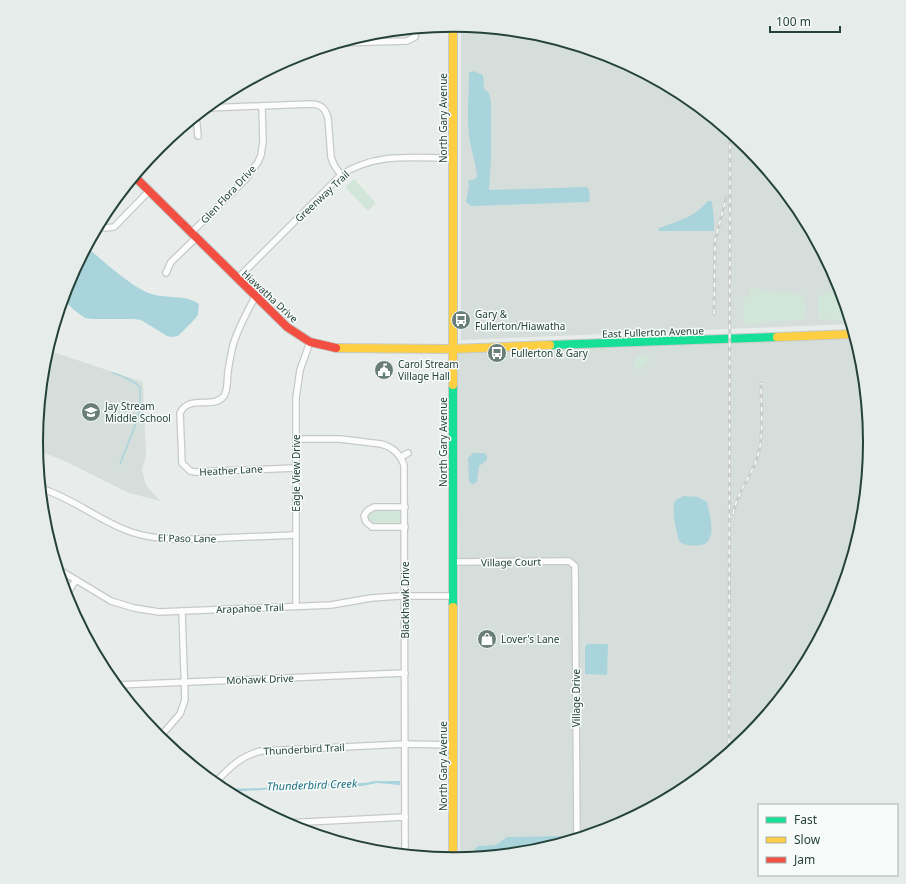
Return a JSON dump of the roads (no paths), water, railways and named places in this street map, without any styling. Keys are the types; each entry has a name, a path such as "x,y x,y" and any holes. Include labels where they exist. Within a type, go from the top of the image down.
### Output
{"street":[{"name":"North Gary Avenue","path":"453,32 453,852"},
{"path":"363,42 407,41 415,37 415,34"},
{"path":"216,108 310,104 324,106 328,118 331,157 341,175"},
{"name":"Glen Flora Drive","path":"166,272 171,262 193,235 246,179 258,162 263,142 262,106"},
{"path":"197,122 198,136"},
{"name":"Greenway Trail","path":"237,279 341,175 361,164 382,158 453,158"},
{"name":"Hiawatha Drive","path":"138,180 255,297 287,327 310,342 336,348 350,349 452,349"},
{"path":"105,228 114,227 149,191"},
{"path":"178,402 183,407 191,403 215,401 222,398 226,389 234,344 241,324 255,297"},
{"name":"East Fullerton Avenue","path":"452,349 848,334"},
{"name":"Eagle View Drive","path":"296,606 296,398 301,365 310,342"},
{"path":"222,398 227,403"},
{"name":"Heather Lane","path":"183,407 180,413 181,458 182,463 190,471 296,468"},
{"path":"296,439 340,439 381,444 395,450 400,457 408,453"},
{"name":"Blackhawk Drive","path":"400,457 404,465 405,472 405,849"},
{"path":"181,473 186,468"},
{"name":"El Paso Lane","path":"46,490 71,500 117,526 138,534 156,538 182,540 296,535"},
{"path":"405,507 374,507 367,511 364,516 366,522 372,527 405,527"},
{"name":"Village Court","path":"453,562 569,561"},
{"name":"Village Drive","path":"569,561 575,566 577,832"},
{"name":"Arapahoe Trail","path":"65,573 100,596 126,606 146,611 332,605 371,598 453,596"},
{"path":"70,589 76,580"},
{"path":"164,733 180,714 185,700 182,611"},
{"name":"Mohawk Drive","path":"123,685 405,673"},
{"name":"Thunderbird Trail","path":"219,779 238,761 261,751 405,744 453,745"},
{"path":"300,822 405,817"}],"water":[{"path":"473,71 483,75 484,89 489,93 491,102 491,160 489,190 587,187 589,190 590,201 471,206 466,202 469,185 468,181 475,179 477,176 468,125 469,73"},
{"path":"708,201 712,202 714,231 659,231 659,228 691,215"},
{"path":"91,250 123,277 146,292 159,296 180,297 199,304 198,315 193,321 178,336 171,337 141,320 85,318 67,303 74,285"},
{"path":"473,453 485,453 487,460 479,466 477,482 473,484 470,483 469,480 468,458"},
{"path":"683,496 698,497 707,502 711,524 711,535 705,544 695,546 679,541 674,519 674,507 677,499"},
{"path":"588,644 608,645 607,675 585,674 585,646"},
{"name":"Thunderbird Creek","path":"376,781 400,781 400,785 377,783 363,786 305,786 239,791 234,789 304,784 363,783"},
{"path":"507,837 562,837 533,844 475,851 478,846 496,845"}],"waterway":[{"path":"112,373 127,378 140,387 140,409 120,464"}],"railway":[{"path":"729,745 730,140"},
{"path":"714,314 715,241 726,198"},
{"path":"733,514 738,498 752,470 760,447 762,429 761,383"}],"place":[{"name":"Gary & Fullerton/Hiawatha","path":"461,320"},
{"name":"Fullerton & Gary","path":"497,353"},
{"name":"Carol Stream Village Hall","path":"384,370"},
{"name":"Jay Stream Middle School","path":"91,412"},
{"name":"Lover's Lane","path":"487,639"}]}
